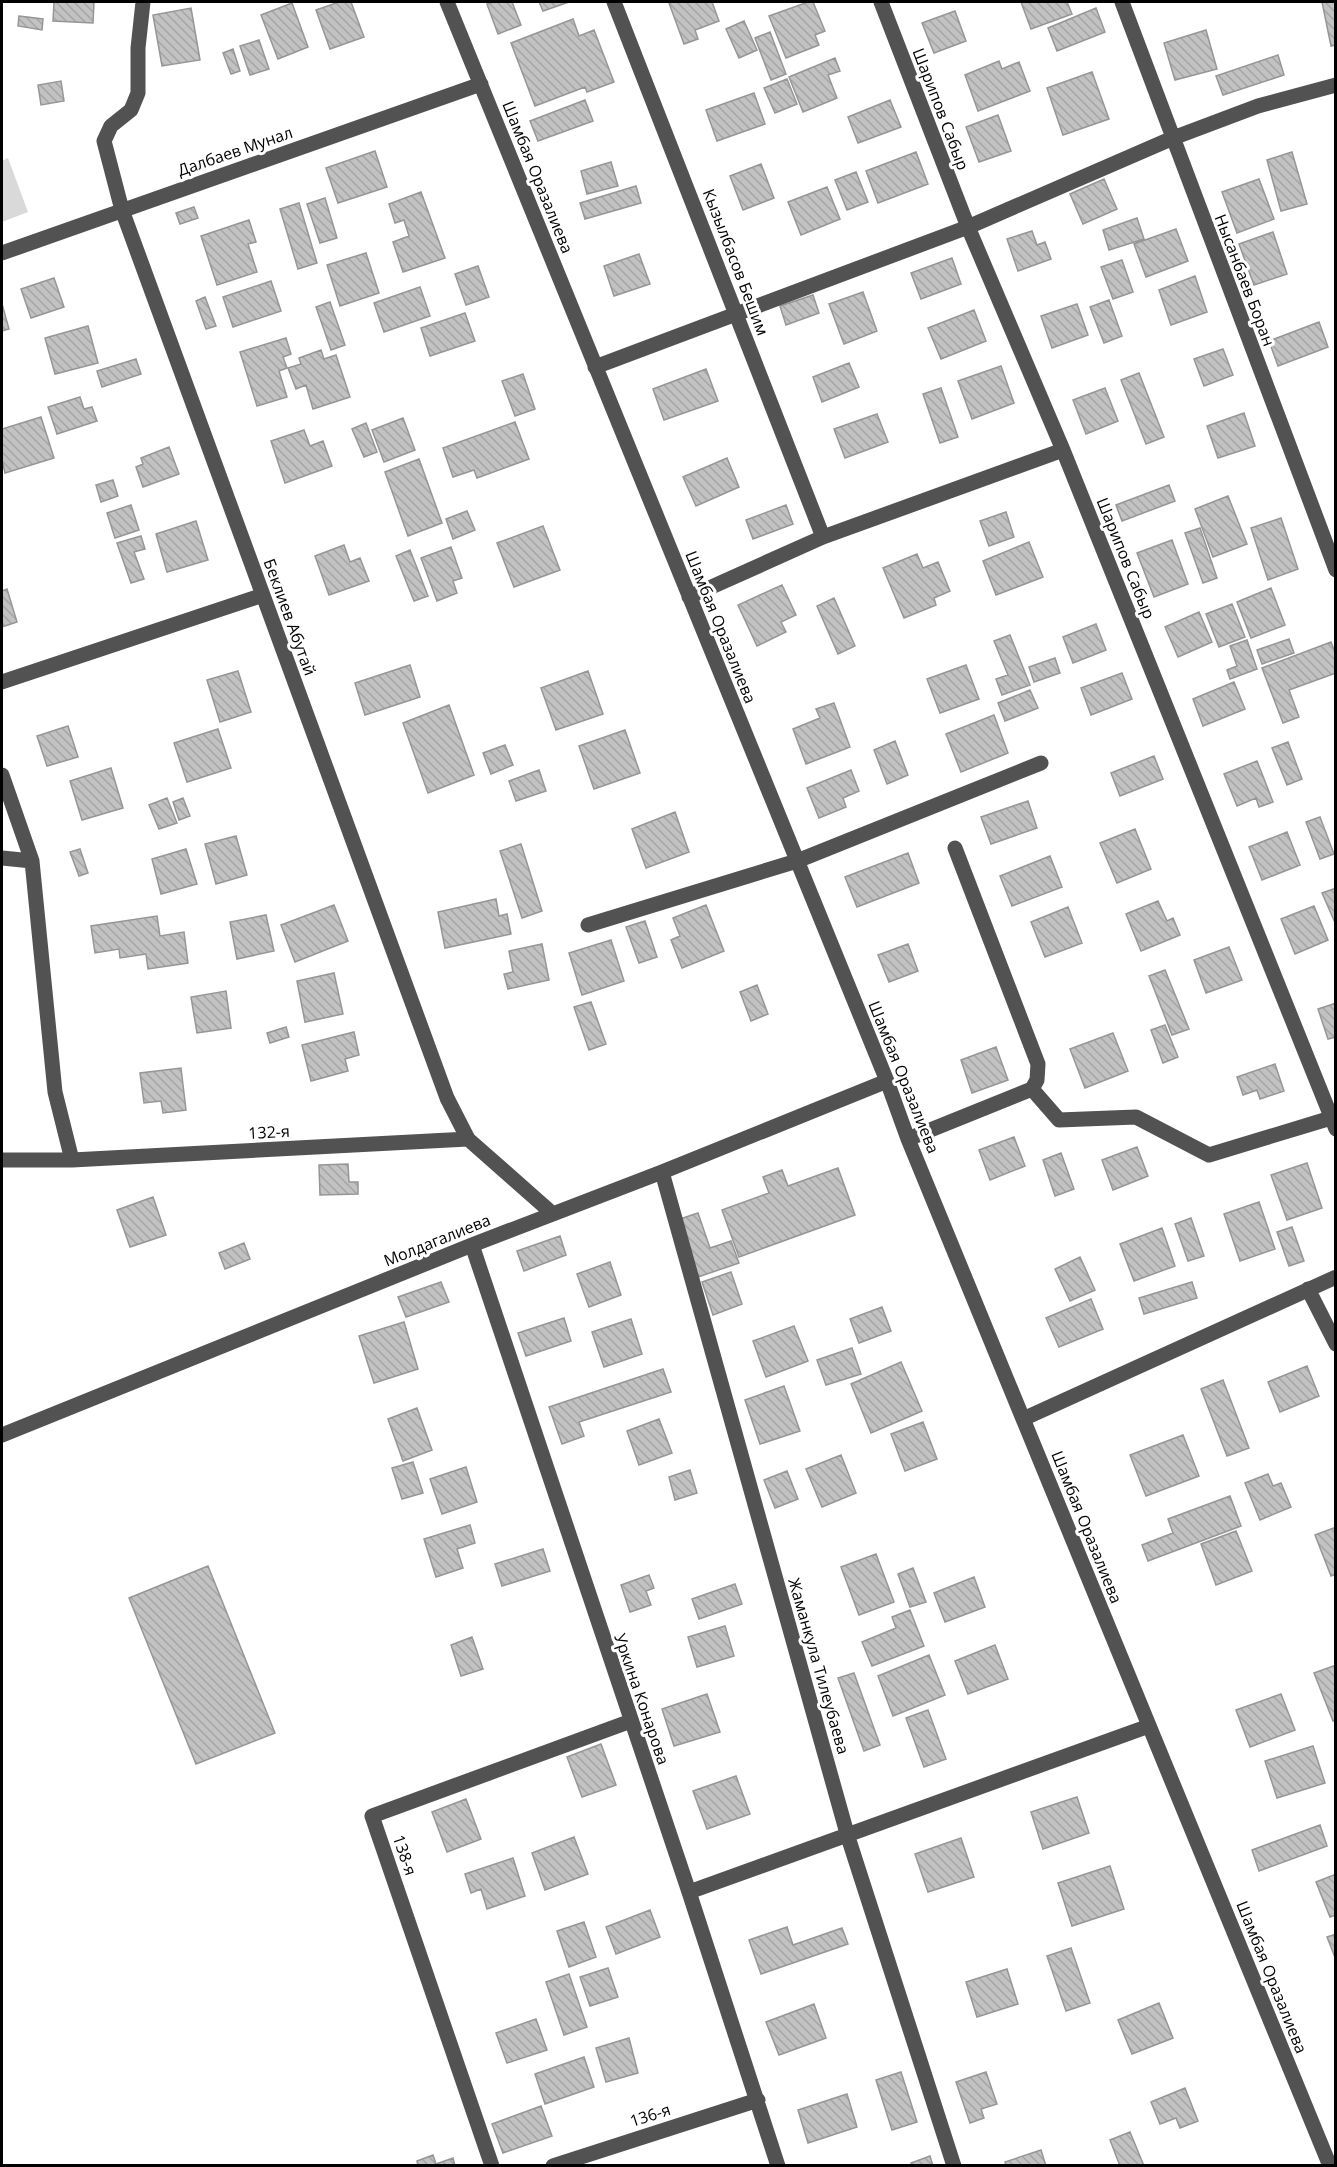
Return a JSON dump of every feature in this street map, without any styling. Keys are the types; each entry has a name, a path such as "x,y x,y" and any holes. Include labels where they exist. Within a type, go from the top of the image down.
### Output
{"street":[{"name":"Беклиев Абутай","path":"143,2 138,48 138,93 131,110 111,126 104,141 122,210 447,1098 468,1139 553,1214"},
{"name":"Шамбая Оразалиева","path":"447,2 1023,1419 1330,2166"},
{"name":"Кызылбасов Бешим","path":"614,2 823,537"},
{"name":"Шарипов Сабыр","path":"881,2 968,227 1063,450 1333,1123"},
{"name":"Нысанбаев Боран","path":"1122,2 1335,570"},
{"name":"Далбаев Мунал","path":"2,253 481,84"},
{"path":"595,367 736,312 968,227 1173,138 1258,106 1335,85"},
{"path":"688,597 823,537 1063,450"},
{"path":"2,682 263,595"},
{"path":"588,925 797,861 1041,763"},
{"path":"2,775 32,861 55,1092 72,1160"},
{"path":"909,1139 1032,1089 1037,1080 1038,1064 955,848"},
{"path":"2,858 32,861"},
{"name":"Молдагалиева","path":"2,1435 472,1245 662,1172 887,1081"},
{"path":"1032,1089 1059,1120 1136,1117 1209,1155 1333,1123"},
{"name":"132-я","path":"2,1160 72,1160 468,1139"},
{"name":"Жаманкула Тилеубаева","path":"662,1172 848,1837 954,2166"},
{"name":"Уркина Конарова","path":"472,1245 689,1892 778,2166"},
{"path":"1023,1419 1335,1277"},
{"path":"1308,1289 1335,1344"},
{"name":"138-я","path":"492,2166 372,1816 630,1721"},
{"path":"689,1892 848,1837 1149,1726"},
{"name":"136-я","path":"553,2166 758,2100"}],"shaded area":[{"path":"8,158 28,212 2,222 2,161"}],"building":[{"path":"54,2 94,2 93,23 53,21"},
{"path":"339,2 351,2 364,37 330,49 316,10"},
{"path":"512,2 521,25 498,34 487,4"},
{"path":"539,2 569,2 543,11"},
{"path":"712,2 719,21 695,30 698,39 684,44 669,3"},
{"path":"813,2 825,31 815,35 819,45 786,58 769,16"},
{"path":"1021,2 1067,2 1072,14 1031,29"},
{"path":"1322,2 1336,2 1336,45 1331,46"},
{"path":"292,3 308,47 278,59 261,15"},
{"path":"191,8 200,60 162,66 153,15"},
{"path":"1096,8 1105,32 1057,51 1048,28"},
{"path":"955,11 966,41 934,53 922,23"},
{"path":"19,16 43,19 42,30 18,26"},
{"path":"573,19 579,36 594,30 614,82 587,92 585,87 535,106 511,43"},
{"path":"744,21 757,50 739,58 726,29"},
{"path":"1206,30 1217,69 1175,80 1164,43"},
{"path":"770,32 786,74 771,80 755,38"},
{"path":"259,40 269,69 250,75 240,46"},
{"path":"233,49 240,71 231,74 223,53"},
{"path":"1278,55 1284,75 1223,95 1216,76"},
{"path":"835,58 840,71 828,75 837,98 803,112 789,77"},
{"path":"999,61 1002,69 1019,62 1030,91 978,111 965,75"},
{"path":"1092,72 1109,119 1063,135 1047,88"},
{"path":"787,79 797,104 775,113 764,88"},
{"path":"61,81 64,101 41,105 38,85"},
{"path":"754,93 765,124 717,141 706,110"},
{"path":"585,100 593,121 538,141 530,121"},
{"path":"890,100 901,127 858,143 848,117"},
{"path":"998,115 1011,151 979,162 966,127"},
{"path":"375,151 387,187 338,203 326,168"},
{"path":"916,152 928,184 878,203 866,171"},
{"path":"1292,152 1307,204 1281,211 1267,160"},
{"path":"611,162 618,186 587,194 581,171"},
{"path":"761,164 774,198 743,210 730,176"},
{"path":"856,172 868,202 847,210 835,180"},
{"path":"1104,179 1117,209 1083,224 1070,194"},
{"path":"1259,179 1274,219 1237,233 1222,192"},
{"path":"636,186 641,203 585,219 580,203"},
{"path":"827,187 840,219 801,235 788,202"},
{"path":"421,192 445,258 403,272 393,242 409,236 404,220 395,223 389,204"},
{"path":"325,198 337,238 320,243 307,204"},
{"path":"299,203 317,263 298,269 280,209"},
{"path":"194,207 198,218 180,224 176,213"},
{"path":"1137,218 1144,239 1109,250 1103,230"},
{"path":"249,220 256,242 248,244 257,272 217,285 201,236"},
{"path":"1176,229 1188,261 1146,277 1134,244"},
{"path":"1032,231 1037,245 1045,242 1051,259 1018,271 1007,239"},
{"path":"1273,232 1287,274 1254,285 1239,244"},
{"path":"366,253 379,293 340,306 327,265"},
{"path":"639,254 650,284 614,296 604,266"},
{"path":"952,258 961,284 921,299 911,273"},
{"path":"1122,260 1133,292 1113,299 1101,267"},
{"path":"478,266 489,297 466,305 455,274"},
{"path":"1195,276 1207,312 1171,325 1159,290"},
{"path":"54,278 64,307 31,318 21,289"},
{"path":"271,281 281,311 233,327 223,297"},
{"path":"420,287 430,316 384,332 374,303"},
{"path":"863,292 877,331 844,344 829,304"},
{"path":"813,295 819,313 786,325 780,306"},
{"path":"205,297 216,326 206,329 196,301"},
{"path":"1109,300 1122,336 1104,343 1090,307"},
{"path":"330,302 345,345 331,350 316,307"},
{"path":"2,304 9,329 2,331"},
{"path":"1077,304 1088,335 1052,348 1041,316"},
{"path":"974,310 986,341 941,359 928,328"},
{"path":"465,313 475,341 430,356 421,328"},
{"path":"1319,322 1328,347 1278,366 1269,341"},
{"path":"88,326 98,363 55,374 45,338"},
{"path":"286,338 291,354 283,357 287,368 279,371 287,397 257,406 240,352"},
{"path":"1223,349 1233,375 1204,386 1194,359"},
{"path":"321,350 324,359 336,355 350,397 313,409 306,385 296,389 288,368 301,364 299,358"},
{"path":"136,359 141,374 102,387 97,371"},
{"path":"849,363 859,387 822,402 813,377"},
{"path":"1001,366 1014,403 972,419 958,381"},
{"path":"706,369 718,401 664,420 653,389"},
{"path":"1139,373 1164,437 1146,444 1121,380"},
{"path":"523,374 535,409 515,416 502,381"},
{"path":"941,388 958,437 940,443 923,394"},
{"path":"1105,388 1118,421 1086,434 1073,400"},
{"path":"80,397 84,409 92,407 97,421 57,434 48,407"},
{"path":"1244,413 1255,446 1218,458 1207,426"},
{"path":"877,414 888,442 845,458 834,429"},
{"path":"41,417 54,458 5,473 2,460 2,429"},
{"path":"403,418 415,450 384,462 372,430"},
{"path":"515,422 529,459 477,478 474,470 453,477 443,448"},
{"path":"366,423 377,452 364,457 352,429"},
{"path":"304,430 310,446 323,441 332,466 285,483 271,441"},
{"path":"169,447 179,474 143,487 136,467 143,464 141,458"},
{"path":"727,458 739,487 696,506 683,477"},
{"path":"419,459 442,523 408,536 385,472"},
{"path":"113,480 118,496 101,502 96,485"},
{"path":"1169,485 1175,501 1122,521 1116,505"},
{"path":"1228,496 1247,544 1213,557 1195,509"},
{"path":"131,505 139,530 115,538 107,513"},
{"path":"786,505 793,524 753,539 746,520"},
{"path":"467,511 475,530 453,539 446,519"},
{"path":"1006,512 1014,537 989,546 980,521"},
{"path":"1281,518 1298,569 1268,580 1251,528"},
{"path":"196,521 208,560 167,572 156,534"},
{"path":"543,526 560,570 514,587 497,543"},
{"path":"1200,528 1217,578 1203,583 1185,533"},
{"path":"141,536 145,549 134,552 144,579 131,583 117,543"},
{"path":"1172,540 1188,584 1154,597 1137,553"},
{"path":"1029,542 1043,577 996,595 983,561"},
{"path":"344,545 350,562 360,558 369,581 329,595 315,556"},
{"path":"451,547 462,578 453,581 457,593 437,601 421,558"},
{"path":"410,550 428,596 414,601 396,556"},
{"path":"917,554 923,568 938,562 950,591 934,598 936,605 904,618 883,568"},
{"path":"782,585 796,615 781,622 786,632 757,646 738,605"},
{"path":"1271,588 1285,625 1251,638 1237,602"},
{"path":"7,589 17,622 2,627 2,591"},
{"path":"834,598 855,646 838,654 817,606"},
{"path":"1232,604 1245,637 1219,647 1206,614"},
{"path":"1199,612 1212,642 1178,657 1165,627"},
{"path":"1096,624 1106,650 1073,663 1063,637"},
{"path":"1010,635 1030,685 1002,695 996,679 1008,675 994,641"},
{"path":"1289,639 1294,653 1262,664 1257,650"},
{"path":"1247,640 1257,669 1230,679 1227,670 1237,666 1230,646"},
{"path":"1331,642 1336,655 1336,673 1289,690 1299,717 1283,723 1262,668"},
{"path":"1055,658 1060,673 1034,682 1029,667"},
{"path":"410,665 420,697 365,715 355,683"},
{"path":"966,665 979,699 940,713 927,679"},
{"path":"238,671 251,712 220,722 207,680"},
{"path":"588,671 603,714 556,730 541,688"},
{"path":"1122,673 1132,699 1091,715 1081,688"},
{"path":"1234,682 1245,709 1203,726 1193,699"},
{"path":"1030,690 1038,708 1005,721 998,703"},
{"path":"834,703 850,747 806,764 793,729 820,718 816,709"},
{"path":"449,705 474,775 428,793 403,723"},
{"path":"994,715 1008,753 961,772 946,734"},
{"path":"68,726 78,757 47,766 37,736"},
{"path":"218,729 231,768 187,782 174,743"},
{"path":"625,730 640,773 594,789 579,746"},
{"path":"895,741 908,775 887,784 874,750"},
{"path":"1288,742 1302,779 1287,785 1272,748"},
{"path":"505,745 513,765 491,774 483,753"},
{"path":"1154,756 1163,779 1120,796 1111,773"},
{"path":"1257,761 1273,802 1259,807 1256,798 1237,806 1224,774"},
{"path":"111,768 123,808 82,820 70,781"},
{"path":"539,770 546,791 516,801 509,781"},
{"path":"851,770 859,791 843,798 846,807 819,818 807,788"},
{"path":"167,798 177,823 159,829 149,805"},
{"path":"183,798 190,816 179,820 173,802"},
{"path":"1028,801 1037,828 991,844 981,817"},
{"path":"675,812 689,852 646,868 632,829"},
{"path":"1320,817 1334,854 1320,859 1306,822"},
{"path":"1135,829 1151,869 1117,883 1100,843"},
{"path":"1287,832 1300,865 1262,880 1249,847"},
{"path":"236,836 247,875 216,884 205,844"},
{"path":"521,844 542,911 522,918 500,851"},
{"path":"80,849 88,873 79,876 70,852"},
{"path":"186,849 197,884 161,894 152,859"},
{"path":"908,853 919,883 857,907 845,877"},
{"path":"1050,856 1062,887 1012,906 1000,876"},
{"path":"1336,888 1336,925 1322,893"},
{"path":"496,899 499,916 507,914 511,934 445,948 438,912"},
{"path":"1158,901 1167,921 1173,918 1180,935 1141,951 1126,914"},
{"path":"334,905 348,941 295,962 281,925"},
{"path":"706,905 724,951 682,968 671,940 680,936 673,918"},
{"path":"1314,906 1328,940 1295,954 1281,919"},
{"path":"1068,907 1082,943 1045,957 1031,922"},
{"path":"266,915 274,951 237,959 230,922"},
{"path":"157,916 160,936 184,932 188,963 148,969 146,954 120,958 119,949 95,953 91,926"},
{"path":"645,921 657,957 639,963 626,927"},
{"path":"611,940 624,981 582,995 569,953"},
{"path":"542,944 549,980 508,989 504,974 513,972 509,951"},
{"path":"908,944 918,971 889,982 878,955"},
{"path":"1229,947 1242,980 1206,993 1194,960"},
{"path":"1165,970 1189,1029 1172,1035 1149,976"},
{"path":"334,973 343,1014 305,1022 297,981"},
{"path":"757,985 768,1014 751,1021 740,992"},
{"path":"226,991 231,1028 197,1033 191,997"},
{"path":"591,1002 606,1044 589,1050 574,1007"},
{"path":"1336,1003 1336,1037 1328,1039 1318,1009"},
{"path":"1165,1025 1178,1057 1163,1063 1151,1030"},
{"path":"286,1027 289,1037 270,1043 267,1033"},
{"path":"354,1032 359,1055 345,1059 348,1071 311,1081 302,1045"},
{"path":"1113,1033 1128,1071 1085,1088 1070,1049"},
{"path":"996,1047 1008,1080 972,1093 961,1060"},
{"path":"1275,1064 1284,1091 1260,1099 1257,1090 1243,1095 1237,1077"},
{"path":"181,1068 186,1110 163,1113 161,1101 144,1103 140,1073"},
{"path":"1014,1137 1025,1166 990,1180 979,1150"},
{"path":"1137,1147 1148,1176 1113,1190 1102,1160"},
{"path":"1061,1153 1074,1189 1055,1196 1043,1160"},
{"path":"1307,1163 1322,1208 1287,1220 1271,1175"},
{"path":"348,1164 349,1182 358,1182 358,1194 320,1195 319,1165"},
{"path":"838,1168 855,1215 739,1257 722,1210 769,1193 763,1177 782,1170 788,1186"},
{"path":"153,1197 166,1235 130,1247 117,1210"},
{"path":"1259,1202 1275,1249 1240,1261 1224,1214"},
{"path":"698,1213 710,1248 731,1241 739,1263 698,1277 677,1220"},
{"path":"1191,1218 1204,1256 1188,1261 1175,1224"},
{"path":"1292,1227 1304,1261 1289,1266 1277,1232"},
{"path":"1162,1228 1175,1266 1134,1281 1120,1244"},
{"path":"560,1236 566,1255 524,1271 517,1251"},
{"path":"244,1243 250,1259 225,1269 219,1253"},
{"path":"1080,1257 1095,1290 1070,1301 1055,1269"},
{"path":"610,1262 621,1295 589,1307 577,1274"},
{"path":"731,1272 742,1304 713,1315 702,1282"},
{"path":"441,1282 449,1302 406,1317 398,1297"},
{"path":"1192,1282 1197,1298 1144,1314 1139,1298"},
{"path":"1091,1299 1103,1329 1059,1347 1046,1318"},
{"path":"882,1307 891,1331 859,1343 850,1319"},
{"path":"564,1318 571,1341 526,1356 518,1333"},
{"path":"631,1319 642,1354 604,1367 592,1332"},
{"path":"404,1322 418,1369 374,1383 359,1336"},
{"path":"794,1326 808,1361 766,1377 753,1341"},
{"path":"852,1348 861,1374 826,1385 817,1360"},
{"path":"901,1362 922,1411 871,1433 851,1384"},
{"path":"1307,1366 1319,1396 1280,1412 1268,1382"},
{"path":"663,1369 671,1392 579,1422 584,1436 562,1444 549,1407"},
{"path":"1223,1380 1249,1448 1227,1456 1201,1389"},
{"path":"784,1386 800,1431 760,1444 745,1400"},
{"path":"417,1408 432,1450 403,1461 388,1419"},
{"path":"659,1419 672,1453 639,1465 627,1431"},
{"path":"923,1422 937,1459 905,1471 891,1434"},
{"path":"1183,1435 1199,1476 1146,1496 1130,1455"},
{"path":"841,1455 856,1493 822,1507 806,1469"},
{"path":"413,1462 423,1493 402,1499 392,1468"},
{"path":"466,1467 477,1502 442,1514 430,1479"},
{"path":"690,1470 697,1493 675,1500 669,1477"},
{"path":"787,1471 798,1499 775,1508 764,1480"},
{"path":"1268,1474 1273,1486 1281,1483 1291,1507 1260,1520 1245,1483"},
{"path":"1230,1496 1241,1526 1148,1561 1142,1545 1173,1533 1168,1519"},
{"path":"470,1525 475,1543 457,1549 463,1568 436,1577 424,1539"},
{"path":"1336,1527 1336,1574 1331,1576 1315,1535"},
{"path":"1236,1531 1252,1571 1216,1585 1201,1544"},
{"path":"543,1549 550,1571 502,1586 495,1564"},
{"path":"876,1554 894,1602 859,1615 841,1567"},
{"path":"208,1566 275,1733 196,1764 129,1598"},
{"path":"913,1568 926,1602 910,1607 898,1574"},
{"path":"649,1575 654,1588 646,1591 651,1605 630,1612 621,1585"},
{"path":"974,1577 985,1607 945,1622 934,1593"},
{"path":"735,1584 742,1604 699,1619 692,1599"},
{"path":"910,1610 924,1646 872,1666 862,1642 896,1628 892,1617"},
{"path":"725,1626 734,1656 697,1667 688,1637"},
{"path":"472,1637 483,1669 461,1676 451,1645"},
{"path":"995,1645 1008,1679 968,1694 955,1661"},
{"path":"929,1655 945,1695 893,1716 878,1676"},
{"path":"1336,1665 1336,1720 1333,1721 1314,1673"},
{"path":"854,1673 880,1745 864,1751 838,1678"},
{"path":"707,1694 720,1732 674,1746 662,1709"},
{"path":"1281,1694 1295,1730 1250,1747 1236,1710"},
{"path":"928,1710 946,1759 924,1767 906,1718"},
{"path":"601,1744 616,1785 582,1797 567,1757"},
{"path":"1313,1746 1325,1783 1277,1798 1265,1761"},
{"path":"736,1776 750,1814 707,1829 693,1791"},
{"path":"1077,1797 1089,1833 1043,1849 1031,1812"},
{"path":"466,1799 481,1839 447,1852 432,1812"},
{"path":"1320,1825 1327,1846 1259,1871 1252,1850"},
{"path":"574,1837 588,1874 545,1890 532,1853"},
{"path":"961,1838 974,1877 928,1892 915,1854"},
{"path":"513,1858 525,1896 487,1909 481,1889 471,1893 465,1874"},
{"path":"1110,1866 1124,1909 1072,1926 1058,1883"},
{"path":"1336,1874 1336,1915 1330,1917 1316,1882"},
{"path":"650,1910 660,1937 616,1954 606,1927"},
{"path":"584,1922 596,1957 569,1967 557,1931"},
{"path":"787,1927 793,1945 842,1928 848,1944 761,1974 749,1940"},
{"path":"1336,1934 1336,1960 1327,1937"},
{"path":"1071,1948 1090,2003 1066,2011 1047,1956"},
{"path":"608,1968 618,1997 590,2006 580,1977"},
{"path":"1007,1969 1018,2004 977,2017 966,1982"},
{"path":"569,1974 587,2027 564,2035 546,1982"},
{"path":"1159,2003 1173,2038 1132,2054 1118,2020"},
{"path":"814,2004 826,2038 779,2055 766,2022"},
{"path":"536,2019 547,2050 507,2063 496,2033"},
{"path":"629,2038 638,2073 606,2082 596,2048"},
{"path":"584,2057 594,2087 545,2104 535,2074"},
{"path":"901,2072 917,2122 892,2130 876,2080"},
{"path":"986,2072 997,2104 981,2109 984,2118 970,2123 956,2082"},
{"path":"1185,2088 1198,2121 1180,2128 1176,2118 1160,2124 1151,2102"},
{"path":"847,2094 857,2127 808,2143 798,2110"},
{"path":"541,2106 552,2136 503,2153 492,2124"},
{"path":"1130,2132 1144,2166 1120,2166 1110,2140"},
{"path":"1041,2150 1046,2166 1006,2166 1005,2162"},
{"path":"433,2155 436,2164 453,2158 455,2166 418,2166 417,2161"},
{"path":"930,2156 933,2166 911,2166 911,2163"}]}
